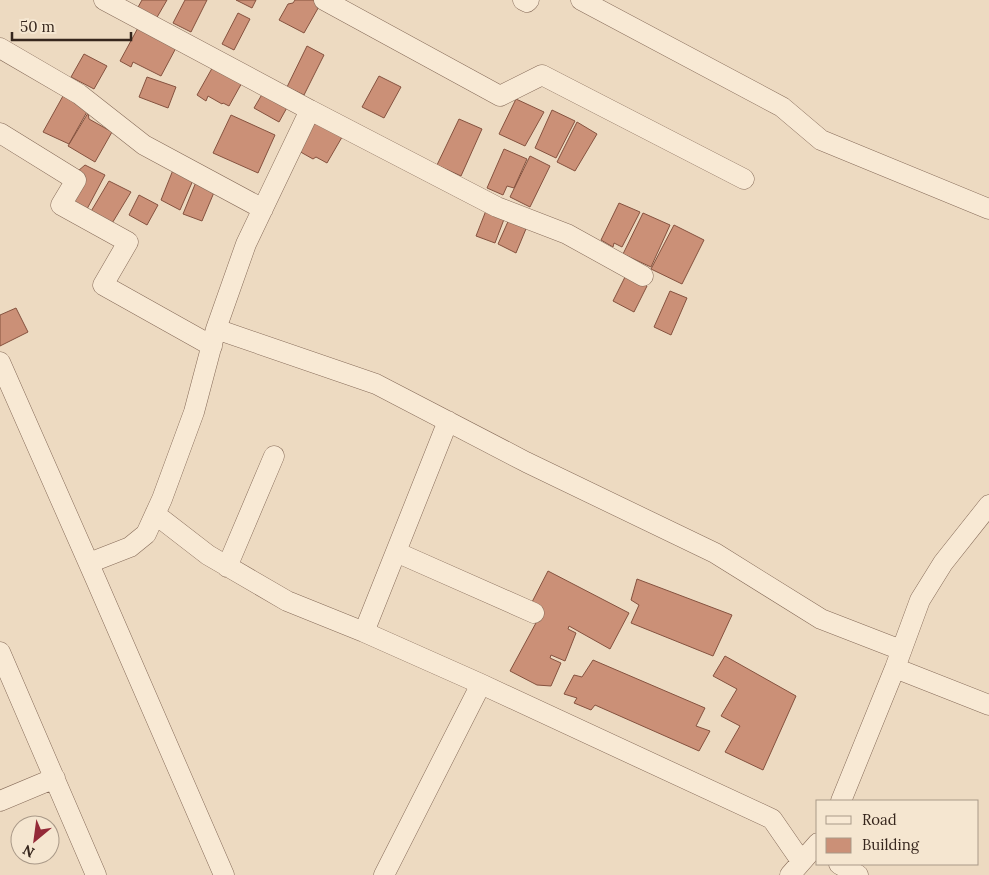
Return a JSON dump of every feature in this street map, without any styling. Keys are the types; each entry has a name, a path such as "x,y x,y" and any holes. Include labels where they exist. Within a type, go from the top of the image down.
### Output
{"street":[{"path":"104,0 497,207 567,234 643,276"},
{"path":"324,0 500,96 542,75 744,179"},
{"path":"523,0 527,2 529,0"},
{"path":"581,0 782,107 821,140 989,210"},
{"path":"0,48 79,94 144,144 263,208"},
{"path":"89,563 130,547 146,534 194,412 214,337 246,244 310,110"},
{"path":"0,133 76,180 61,205 128,242 103,285 214,337 376,384 526,462 715,552 821,619 989,705"},
{"path":"0,362 224,875"},
{"path":"364,632 448,421"},
{"path":"227,567 274,456"},
{"path":"841,800 920,600 943,563 989,506"},
{"path":"155,514 208,555 287,601 364,632 481,684 772,819 808,856"},
{"path":"396,552 534,613"},
{"path":"0,652 96,875"},
{"path":"384,875 481,684"},
{"path":"0,801 55,778"},
{"path":"841,865 858,875"}],"building":[{"path":"142,0 167,0 156,19 137,9"},
{"path":"185,0 207,0 191,32 173,23"},
{"path":"236,0 256,0 252,8"},
{"path":"295,0 316,0 321,3 304,33 279,20 288,4 293,3"},
{"path":"238,13 250,19 234,50 222,44"},
{"path":"139,26 177,46 161,76 133,62 131,67 120,61"},
{"path":"307,46 324,55 304,95 287,87"},
{"path":"84,54 107,66 94,89 71,77"},
{"path":"215,63 244,79 229,106 208,96 206,101 197,95"},
{"path":"379,76 401,87 384,118 362,107"},
{"path":"147,77 176,87 168,108 139,97"},
{"path":"264,91 289,104 279,122 254,108"},
{"path":"63,96 88,110 69,144 43,132"},
{"path":"516,99 544,112 525,146 499,134"},
{"path":"552,110 575,121 556,158 535,148"},
{"path":"88,113 89,119 112,132 95,162 68,146"},
{"path":"231,115 275,135 258,173 213,153"},
{"path":"316,116 345,132 327,163 316,157 313,159 297,150"},
{"path":"459,119 482,129 461,176 437,165"},
{"path":"577,122 597,134 575,171 557,162"},
{"path":"504,149 527,159 514,188 507,186 503,195 487,188"},
{"path":"530,156 550,166 530,207 510,197"},
{"path":"85,165 105,175 87,209 68,199 78,171"},
{"path":"173,170 194,178 180,210 161,200"},
{"path":"109,181 131,192 111,225 90,213"},
{"path":"196,182 215,190 202,221 183,214"},
{"path":"139,195 158,205 147,225 129,215"},
{"path":"619,203 640,212 622,247 614,243 613,247 601,240"},
{"path":"487,208 506,214 495,243 476,236"},
{"path":"643,213 670,225 651,267 623,254"},
{"path":"510,217 528,224 516,253 498,244"},
{"path":"674,225 704,240 682,284 651,269"},
{"path":"626,275 647,286 634,312 613,301"},
{"path":"670,291 687,298 671,335 654,327"},
{"path":"16,308 28,332 0,346 0,315"},
{"path":"548,571 629,613 610,649 569,626 568,629 576,633 565,661 551,655 550,658 561,663 551,686 537,685 510,671 543,610 531,604"},
{"path":"637,579 732,615 713,656 631,623 639,605 631,600"},
{"path":"725,656 796,696 763,770 725,752 740,726 721,716 737,689 713,676"},
{"path":"593,660 705,708 696,726 710,731 699,751 595,705 591,710 574,703 577,698 564,694 574,675 582,677"}]}
